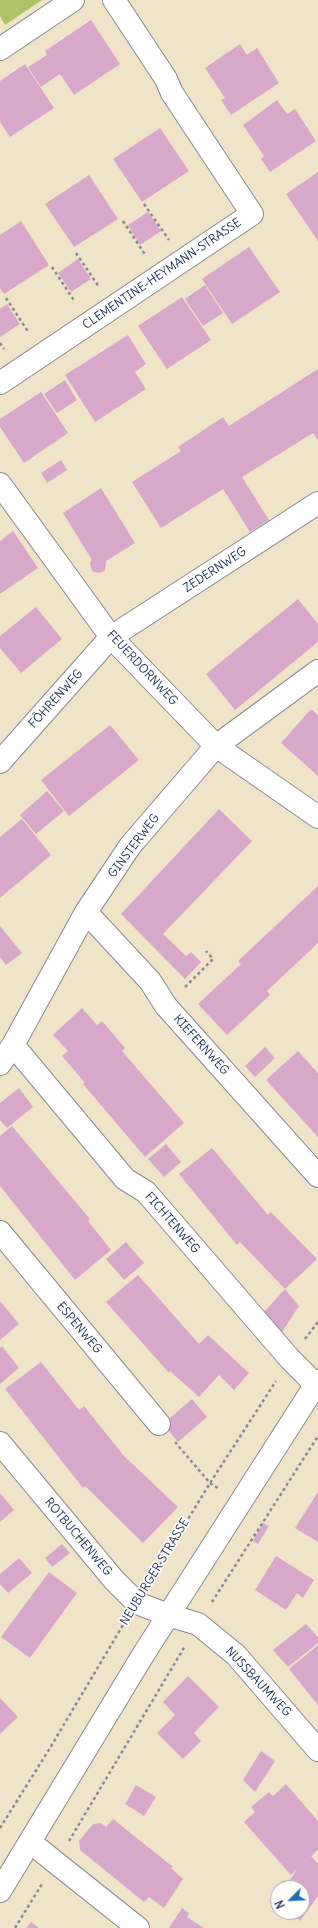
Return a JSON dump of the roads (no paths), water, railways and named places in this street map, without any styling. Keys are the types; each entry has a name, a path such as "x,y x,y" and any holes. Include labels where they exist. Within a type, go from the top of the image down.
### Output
{"street":[{"path":"0,49 73,0"},
{"name":"CLEMENTINE-HEYMANN-STRASSE","path":"0,383 252,214 172,93 166,79 114,0"},
{"name":"FEUERDORNWEG","path":"0,484 111,637 216,746 318,817"},
{"name":"ZEDERNWEG","path":"111,637 318,503"},
{"name":"FÖHRENWEG","path":"0,762 111,637"},
{"name":"GINSTERWEG","path":"0,1064 13,1045 86,912 130,846 216,746 318,671"},
{"name":"KIEFERNWEG","path":"86,912 150,981 166,1006 318,1176"},
{"name":"FICHTENWEG","path":"13,1045 125,1179 146,1192 290,1359 317,1384"},
{"name":"ESPENWEG","path":"0,1232 159,1424"},
{"path":"0,1891 168,1615 317,1384"},
{"name":"ROTBUCHENWEG","path":"0,1443 114,1580 137,1603 168,1615"},
{"name":"NUSSBAUMWEG","path":"168,1615 198,1624 236,1655 318,1750"},
{"path":"30,1842 138,1928"}]}
